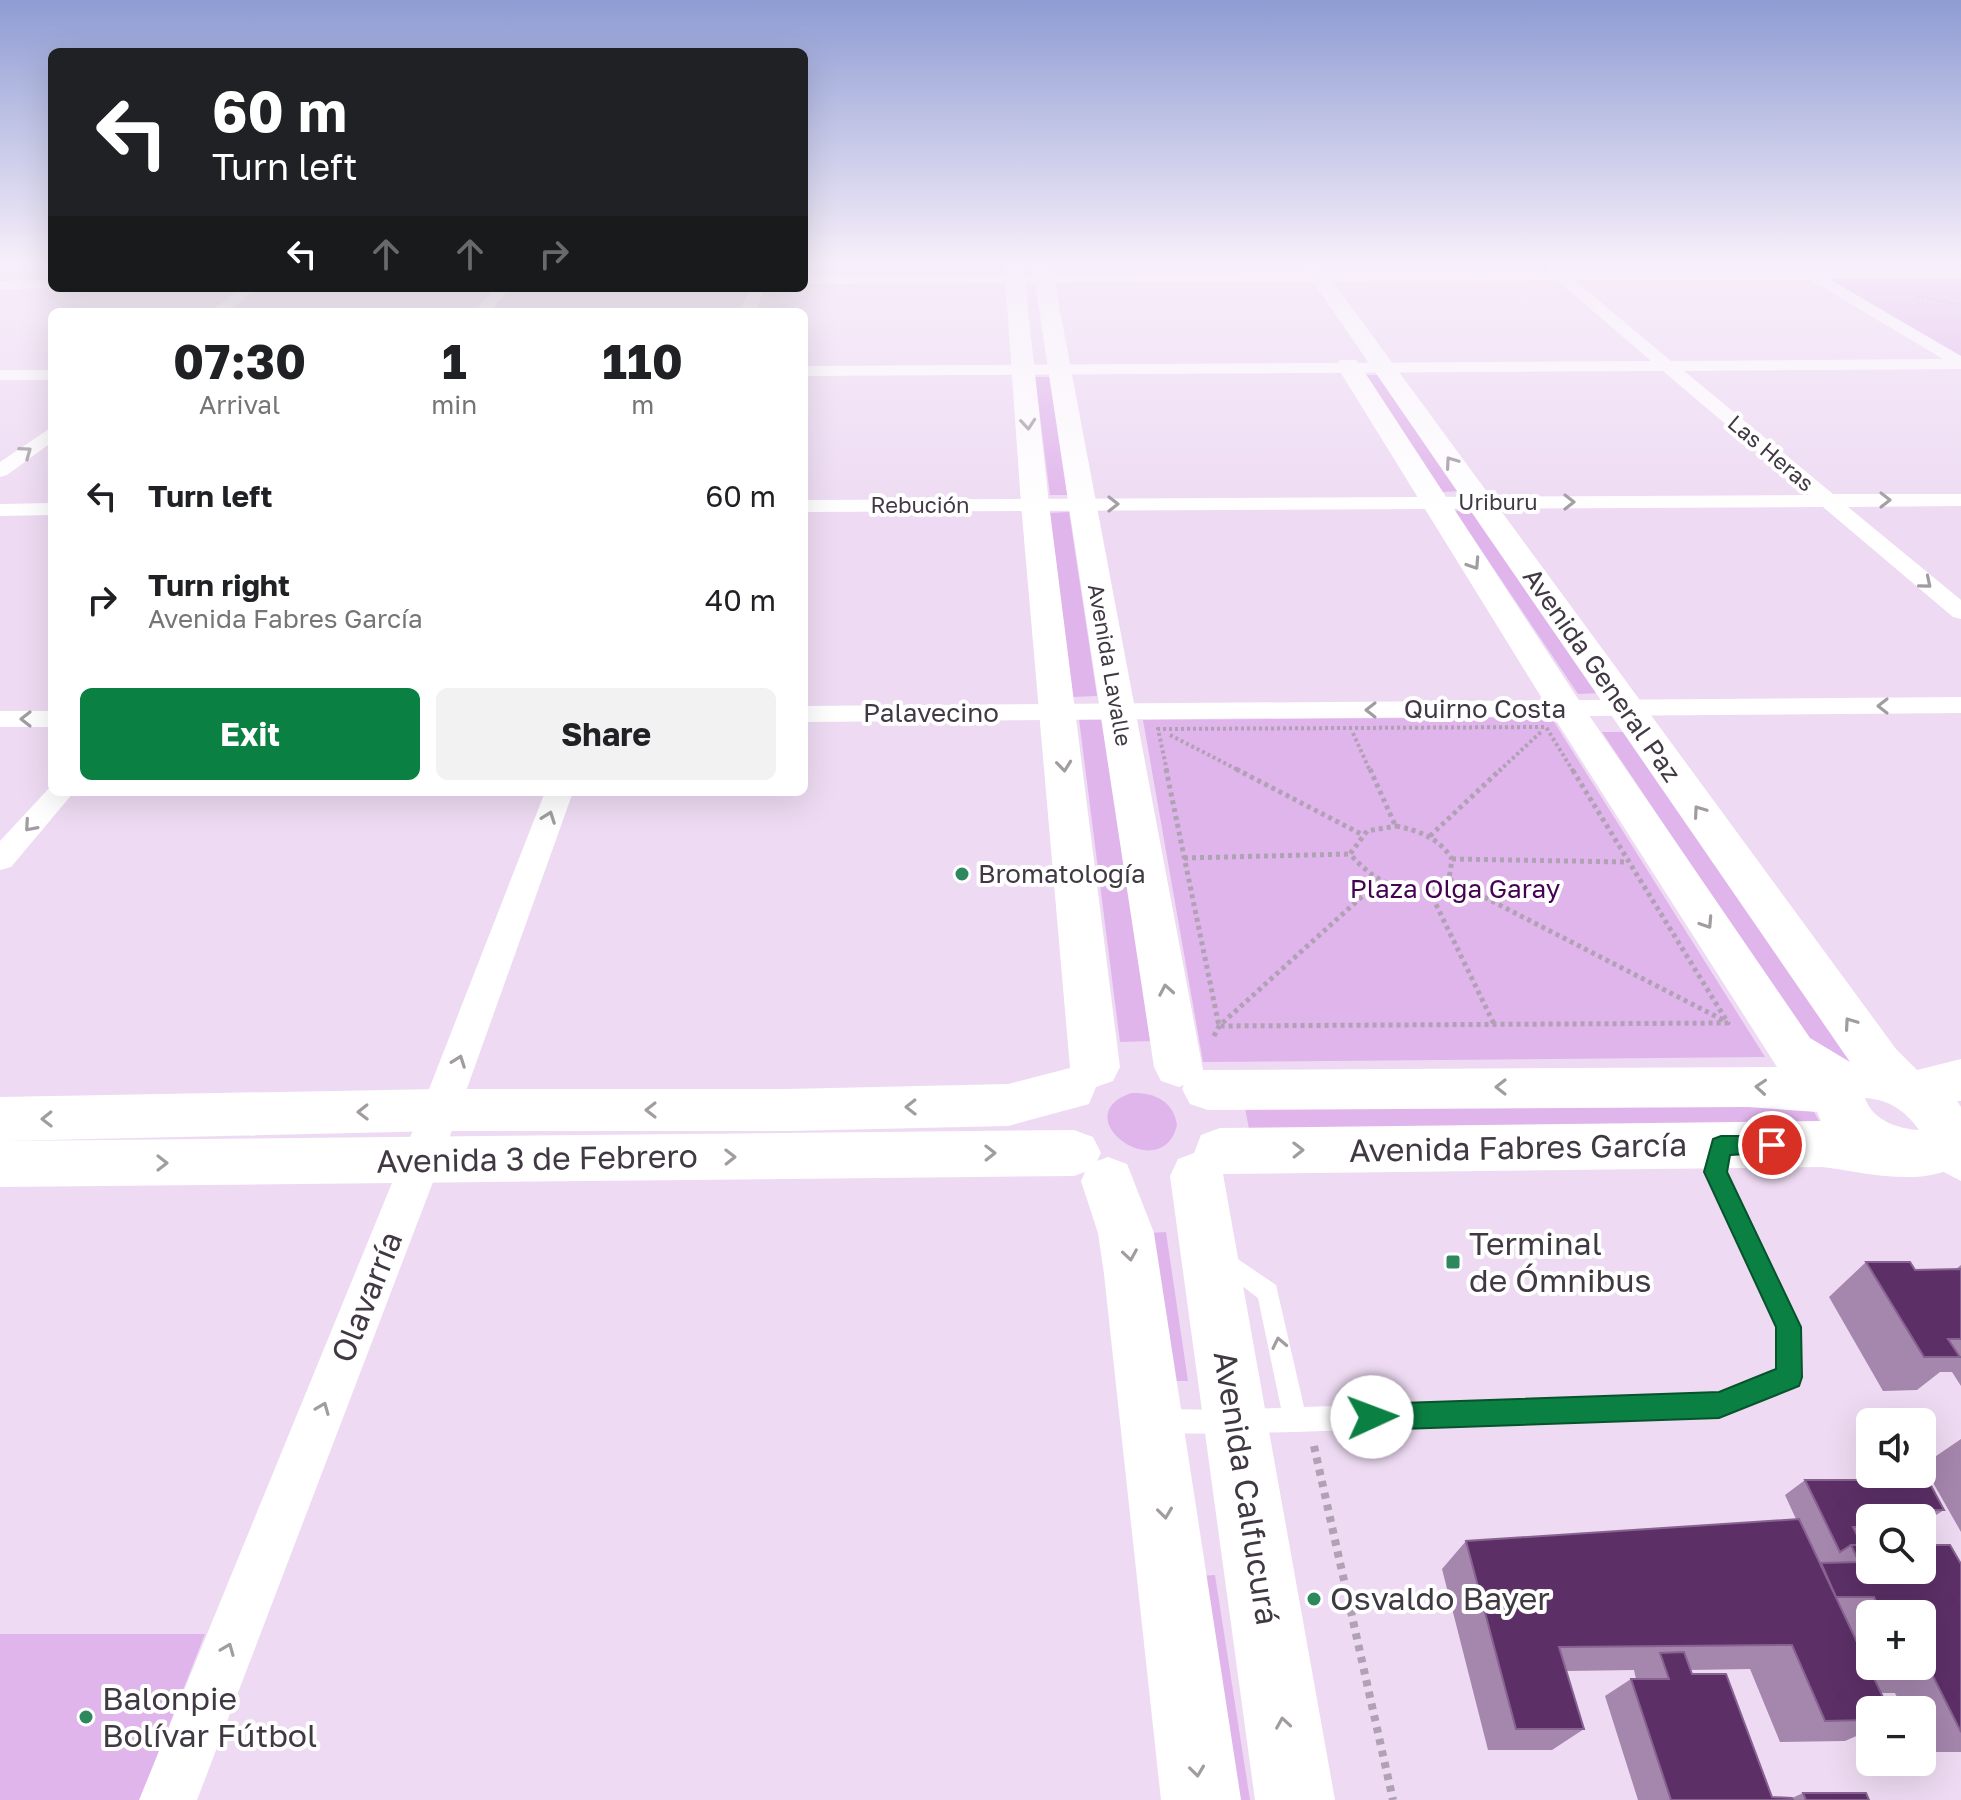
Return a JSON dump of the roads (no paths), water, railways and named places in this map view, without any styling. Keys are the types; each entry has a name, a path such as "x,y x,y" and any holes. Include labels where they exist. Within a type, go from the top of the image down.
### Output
{"street":[{"name":"Avenida Lavalle","path":"1023,347 1022,370 1058,712 1083,1078"},
{"name":"Avenida Lavalle","path":"1052,347 1059,369 1118,711 1193,1077"},
{"name":"Avenida General Paz","path":"1352,347 1479,502 1878,1063 1924,1086 1947,1133 1940,1155"},
{"name":"Las Heras","path":"1645,347 1961,612"},
{"path":"1933,347 1961,364"},
{"path":"808,371 1961,364"},
{"name":"Avenida General Paz","path":"1366,367 1434,502 1556,718 1792,1052 1841,1089"},
{"path":"0,375 48,375"},
{"path":"0,471 48,436"},
{"name":"Uriburu","path":"1035,504 1961,500"},
{"name":"Rebución","path":"808,506 1035,504"},
{"path":"0,510 48,509"},
{"name":"Quirno Costa","path":"1058,712 1556,718 1625,708 1961,705"},
{"name":"Palavecino","path":"808,714 1058,712"},
{"path":"0,719 48,719"},
{"path":"0,860 56,796"},
{"name":"Olavarría","path":"168,1800 421,1161 558,796"},
{"path":"1091,1167 1133,1189 1159,1191 1186,1184 1209,1164 1225,1128 1220,1105 1193,1077 1161,1059 1134,1056 1109,1060 1083,1078 1064,1104 1062,1125 1091,1167 1126,1233 1201,1800"},
{"path":"1193,1077 1841,1089 1853,1079 1866,1077 1924,1086"},
{"name":"Avenida 3 de Febrero","path":"0,1164 421,1161 785,1133 1008,1105 1083,1078"},
{"path":"1841,1089 1839,1105 1846,1118 1874,1142 1940,1155"},
{"name":"Avenida 3 de Febrero","path":"0,1119 440,1110 785,1133 1091,1167"},
{"path":"95,1163 124,1118"},
{"name":"Avenida Fabres García","path":"1209,1164 1721,1145 1822,1144 1940,1155"},
{"name":"Avenida Calfucurá","path":"1209,1164 1209,1248 1280,1420 1295,1800"}],"lane":[{"path":"1153,1421 1280,1420 1719,1405 1789,1377 1789,1327 1715,1172 1721,1145"}],"place":[{"name":"Bromatología","path":"962,874"},
{"name":"Terminal de Ómnibus","path":"1453,1262"},
{"name":"Osvaldo Bayer","path":"1314,1599"},
{"name":"Balonpie Bolívar Fútbol","path":"86,1717"}],"park label":[{"name":"Plaza Olga Garay","path":"1455,889"}]}
